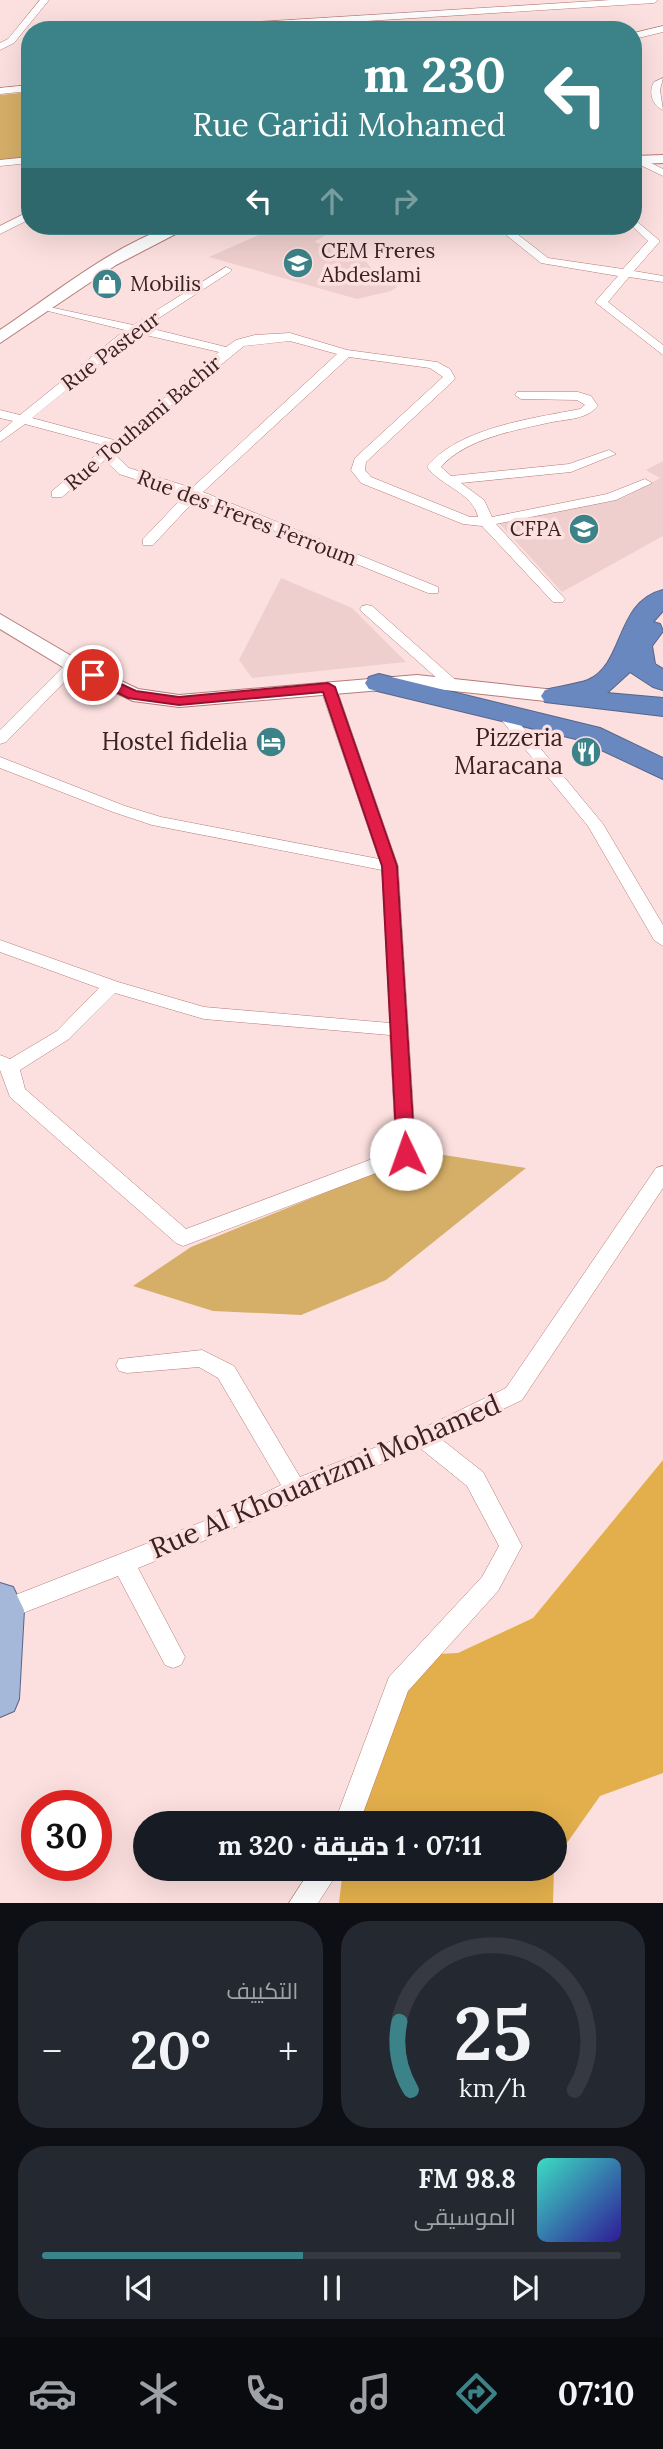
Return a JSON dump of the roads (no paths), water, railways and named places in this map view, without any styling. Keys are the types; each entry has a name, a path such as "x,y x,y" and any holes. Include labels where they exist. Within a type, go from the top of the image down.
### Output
{"highway":[{"path":"555,696 599,686 616,672 644,613 663,598"},
{"path":"661,697 642,668 638,646 663,612"},
{"path":"367,684 502,711 590,734 663,769"},
{"path":"555,696 661,697"},
{"path":"661,697 635,714 628,722 637,738 663,755"}],"main road":[{"path":"642,160 663,159"},
{"path":"0,338 131,250 158,235"},
{"path":"0,621 73,665 133,695 179,701 417,681 555,696"},
{"path":"0,1699 2,1605"}],"street":[{"path":"27,21 46,0"},
{"path":"371,21 457,17 654,0"},
{"path":"466,1 571,7"},
{"path":"7,43 21,28"},
{"path":"642,34 663,29"},
{"path":"663,81 655,88 657,100 663,107"},
{"path":"0,90 21,89"},
{"path":"0,163 21,161"},
{"path":"642,163 663,173"},
{"path":"0,231 21,219"},
{"path":"642,230 654,241 601,302 663,351"},
{"path":"512,235 545,261 663,279"},
{"name":"Rue Pasteur","path":"0,438 134,329 226,270"},
{"path":"44,307 228,351"},
{"name":"Rue Touhami Bachir","path":"57,494 228,351 240,343 255,339 290,337 346,353 433,365 446,372 449,378 360,461 358,470 366,480 468,521 486,522"},
{"path":"148,542 194,493 346,353"},
{"path":"521,395 578,396 587,399 592,406 584,412 504,430 453,450 437,460 434,467 439,474 480,503 486,522 558,599"},
{"name":"Rue des Freres Ferroum","path":"0,414 115,444 109,457 124,471 194,493 433,590"},
{"path":"449,480 571,468 609,454"},
{"path":"486,522 611,497 645,483"},
{"path":"367,609 453,685"},
{"path":"0,739 73,665"},
{"path":"112,986 63,1035 5,1064 17,1092 183,1238 406,1154 390,866 328,687"},
{"path":"502,711 562,780 595,824 663,940"},
{"path":"0,762 119,809 158,821 390,866"},
{"path":"0,946 112,986 204,1013 400,1030"},
{"name":"Rue Al Khouarizmi Mohamed","path":"2,1605 239,1518 295,1489 424,1438 514,1394 663,1173"},
{"path":"127,1365 202,1358 226,1372 295,1489"},
{"path":"351,1811 398,1685 490,1584 511,1546 475,1479 424,1438"},
{"path":"123,1562 173,1657"},
{"path":"302,1903 318,1881"}],"place":[{"name":"CEM Freres Abdeslami","path":"298,263"},
{"name":"Mobilis","path":"107,284"},
{"name":"CFPA","path":"584,529"},
{"name":"Hostel fidelia","path":"271,742"},
{"name":"Pizzeria Maracana","path":"586,752"}]}
